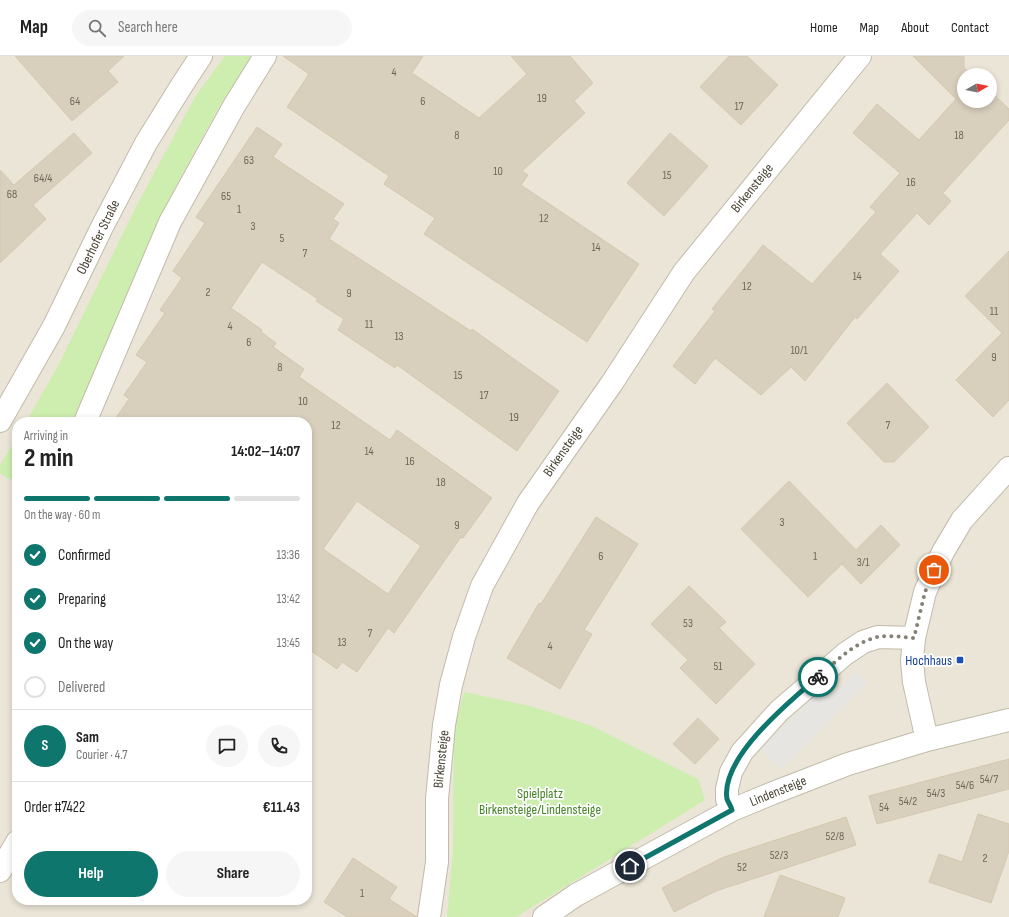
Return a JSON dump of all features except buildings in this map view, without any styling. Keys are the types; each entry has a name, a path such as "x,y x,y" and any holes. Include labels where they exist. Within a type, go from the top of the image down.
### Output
{"street":[{"name":"Oberhofer Straße","path":"0,421 54,326 102,227 146,144 182,84 201,56"},
{"path":"87,417 170,222 234,106 265,56"},
{"name":"Birkensteige","path":"428,917 437,862 437,798 444,725 451,685 464,637 482,586 528,503 612,383 684,272 860,56"},
{"path":"927,740 914,682 912,662 914,638 925,592 943,552 962,520 1009,468"},
{"path":"732,810 727,799 727,789 731,772 742,752 779,711 845,654 863,642 878,637 914,638"},
{"name":"Lindensteige","path":"544,917 576,895 732,810 848,764 927,740 1009,720"},
{"path":"0,871 12,851"}],"shaded area":[{"path":"0,56 1009,56 1009,917 0,917"},
{"path":"856,671 868,682 781,770 760,749 826,684 835,692"}],"green space":[{"path":"225,56 253,56 220,105 166,204 78,417 29,417 58,366 137,205 195,97"},
{"path":"12,445 12,481 0,473 0,465"},
{"name":"Spielplatz Birkensteige/Lindensteige","path":"464,692 530,706 592,726 698,779 705,800 516,917 447,917 453,851 454,730"}],"way so far":[{"path":"818,677 845,654 863,642 878,637 914,638 925,592 934,570"}],"place":[{"name":"Hochhaus","path":"960,660"}],"route":[{"path":"630,866 732,810 727,799 727,789 731,772 742,752 779,711 818,677"}]}
